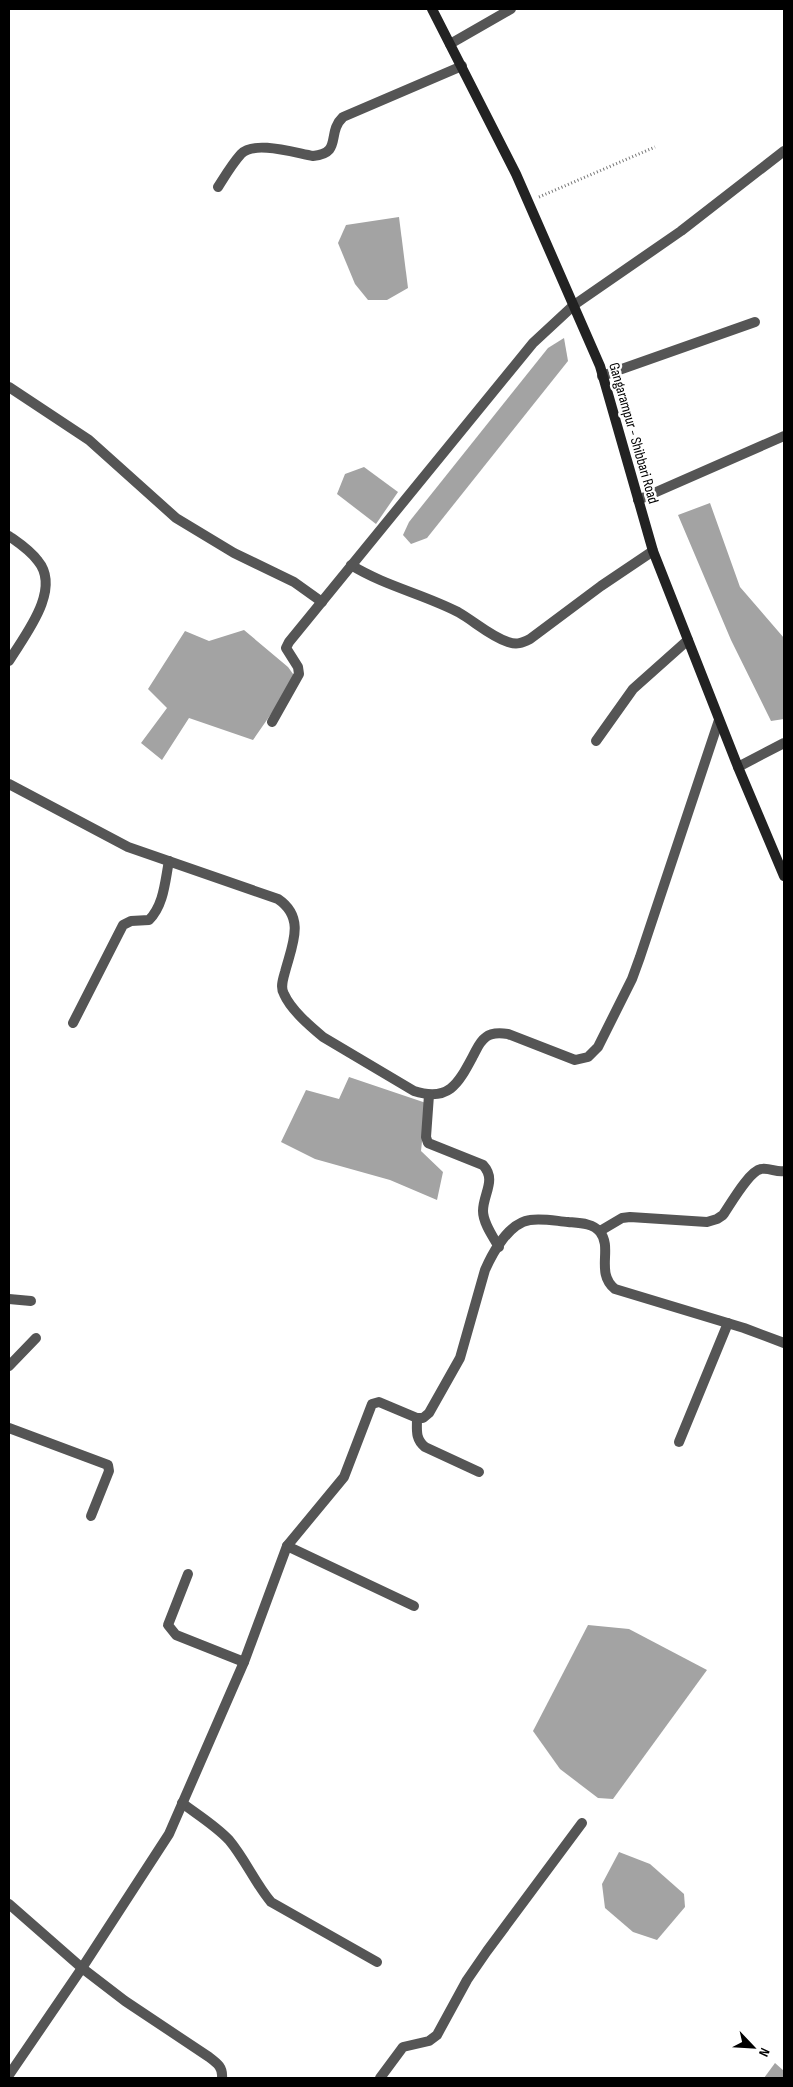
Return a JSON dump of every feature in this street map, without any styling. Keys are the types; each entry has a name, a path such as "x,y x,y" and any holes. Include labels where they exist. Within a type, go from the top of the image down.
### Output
{"main road":[{"name":"Gangarampur - Shibbari Road","path":"432,9 516,174 574,305 602,376 654,551 719,720 784,876"}],"street":[{"path":"450,44 511,9"},
{"path":"218,187 241,154 249,148 258,147 313,156 322,155 329,152 333,146 335,129 343,118 462,66"},
{"path":"272,722 299,674 298,667 286,648 288,642 533,343 574,305 681,231 784,151"},
{"path":"602,376 755,322"},
{"path":"9,387 89,440 176,518 234,552 294,582 322,602"},
{"path":"638,500 783,440"},
{"path":"9,536 40,562 45,577 46,592 42,606 9,661"},
{"path":"351,565 380,582 451,609 507,642 518,644 530,639 600,586 654,551"},
{"path":"596,741 633,689 688,640"},
{"path":"9,784 114,841 278,899 287,905 293,914 296,928 282,981 283,993 291,1004 312,1028 323,1036 414,1091 436,1095 448,1091 457,1084 480,1043 487,1036 498,1033 508,1034 575,1060 588,1057 598,1047 626,992 640,956 719,720"},
{"path":"738,767 784,743"},
{"path":"73,1023 123,925 131,921 149,920 156,913 160,904 169,861"},
{"path":"428,1095 426,1137 428,1143 483,1165 488,1170 489,1186 483,1211 484,1220 499,1248"},
{"path":"600,1231 622,1218 707,1222 717,1219 723,1215 753,1173 764,1168 777,1172 784,1171"},
{"path":"9,2076 164,1842 244,1662 287,1546 344,1477 372,1404 379,1402 417,1418 423,1418 429,1413 460,1358 485,1270 491,1257 517,1225 528,1220 540,1219 584,1224 600,1231 603,1238 608,1283 616,1289 728,1324 784,1344"},
{"path":"9,1299 31,1301"},
{"path":"679,1442 728,1324"},
{"path":"9,1366 36,1338"},
{"path":"417,1418 417,1437 419,1442 425,1447 479,1472"},
{"path":"9,1428 108,1465 109,1471 91,1516"},
{"path":"287,1546 414,1606"},
{"path":"188,1574 168,1625 176,1635 244,1662"},
{"path":"182,1803 229,1841 263,1892 272,1902 377,1962"},
{"path":"380,2078 403,2047 429,2042 437,2036 477,1966 582,1823"},
{"path":"9,1904 82,1968 125,2001 219,2065 223,2072 222,2078"}],"path":[{"path":"529,202 655,147"}],"shaded area":[{"path":"399,217 408,288 387,300 368,300 355,284 338,243 346,225"},
{"path":"564,338 568,361 427,538 411,544 403,535 409,522 548,348"},
{"path":"364,467 398,492 376,524 337,494 345,474"},
{"path":"710,503 740,587 784,638 784,719 771,721 731,640 678,515"},
{"path":"244,630 288,667 296,678 253,740 189,718 162,760 141,743 167,708 148,689 185,631 209,641"},
{"path":"349,1077 426,1103 421,1151 443,1172 437,1200 390,1180 315,1159 281,1142 306,1090 339,1099"},
{"path":"588,1625 629,1629 707,1670 613,1799 598,1798 560,1769 533,1731"},
{"path":"619,1852 650,1864 684,1894 685,1907 657,1940 633,1932 605,1908 602,1884"},
{"path":"775,2063 784,2071 784,2078 764,2078"}]}
